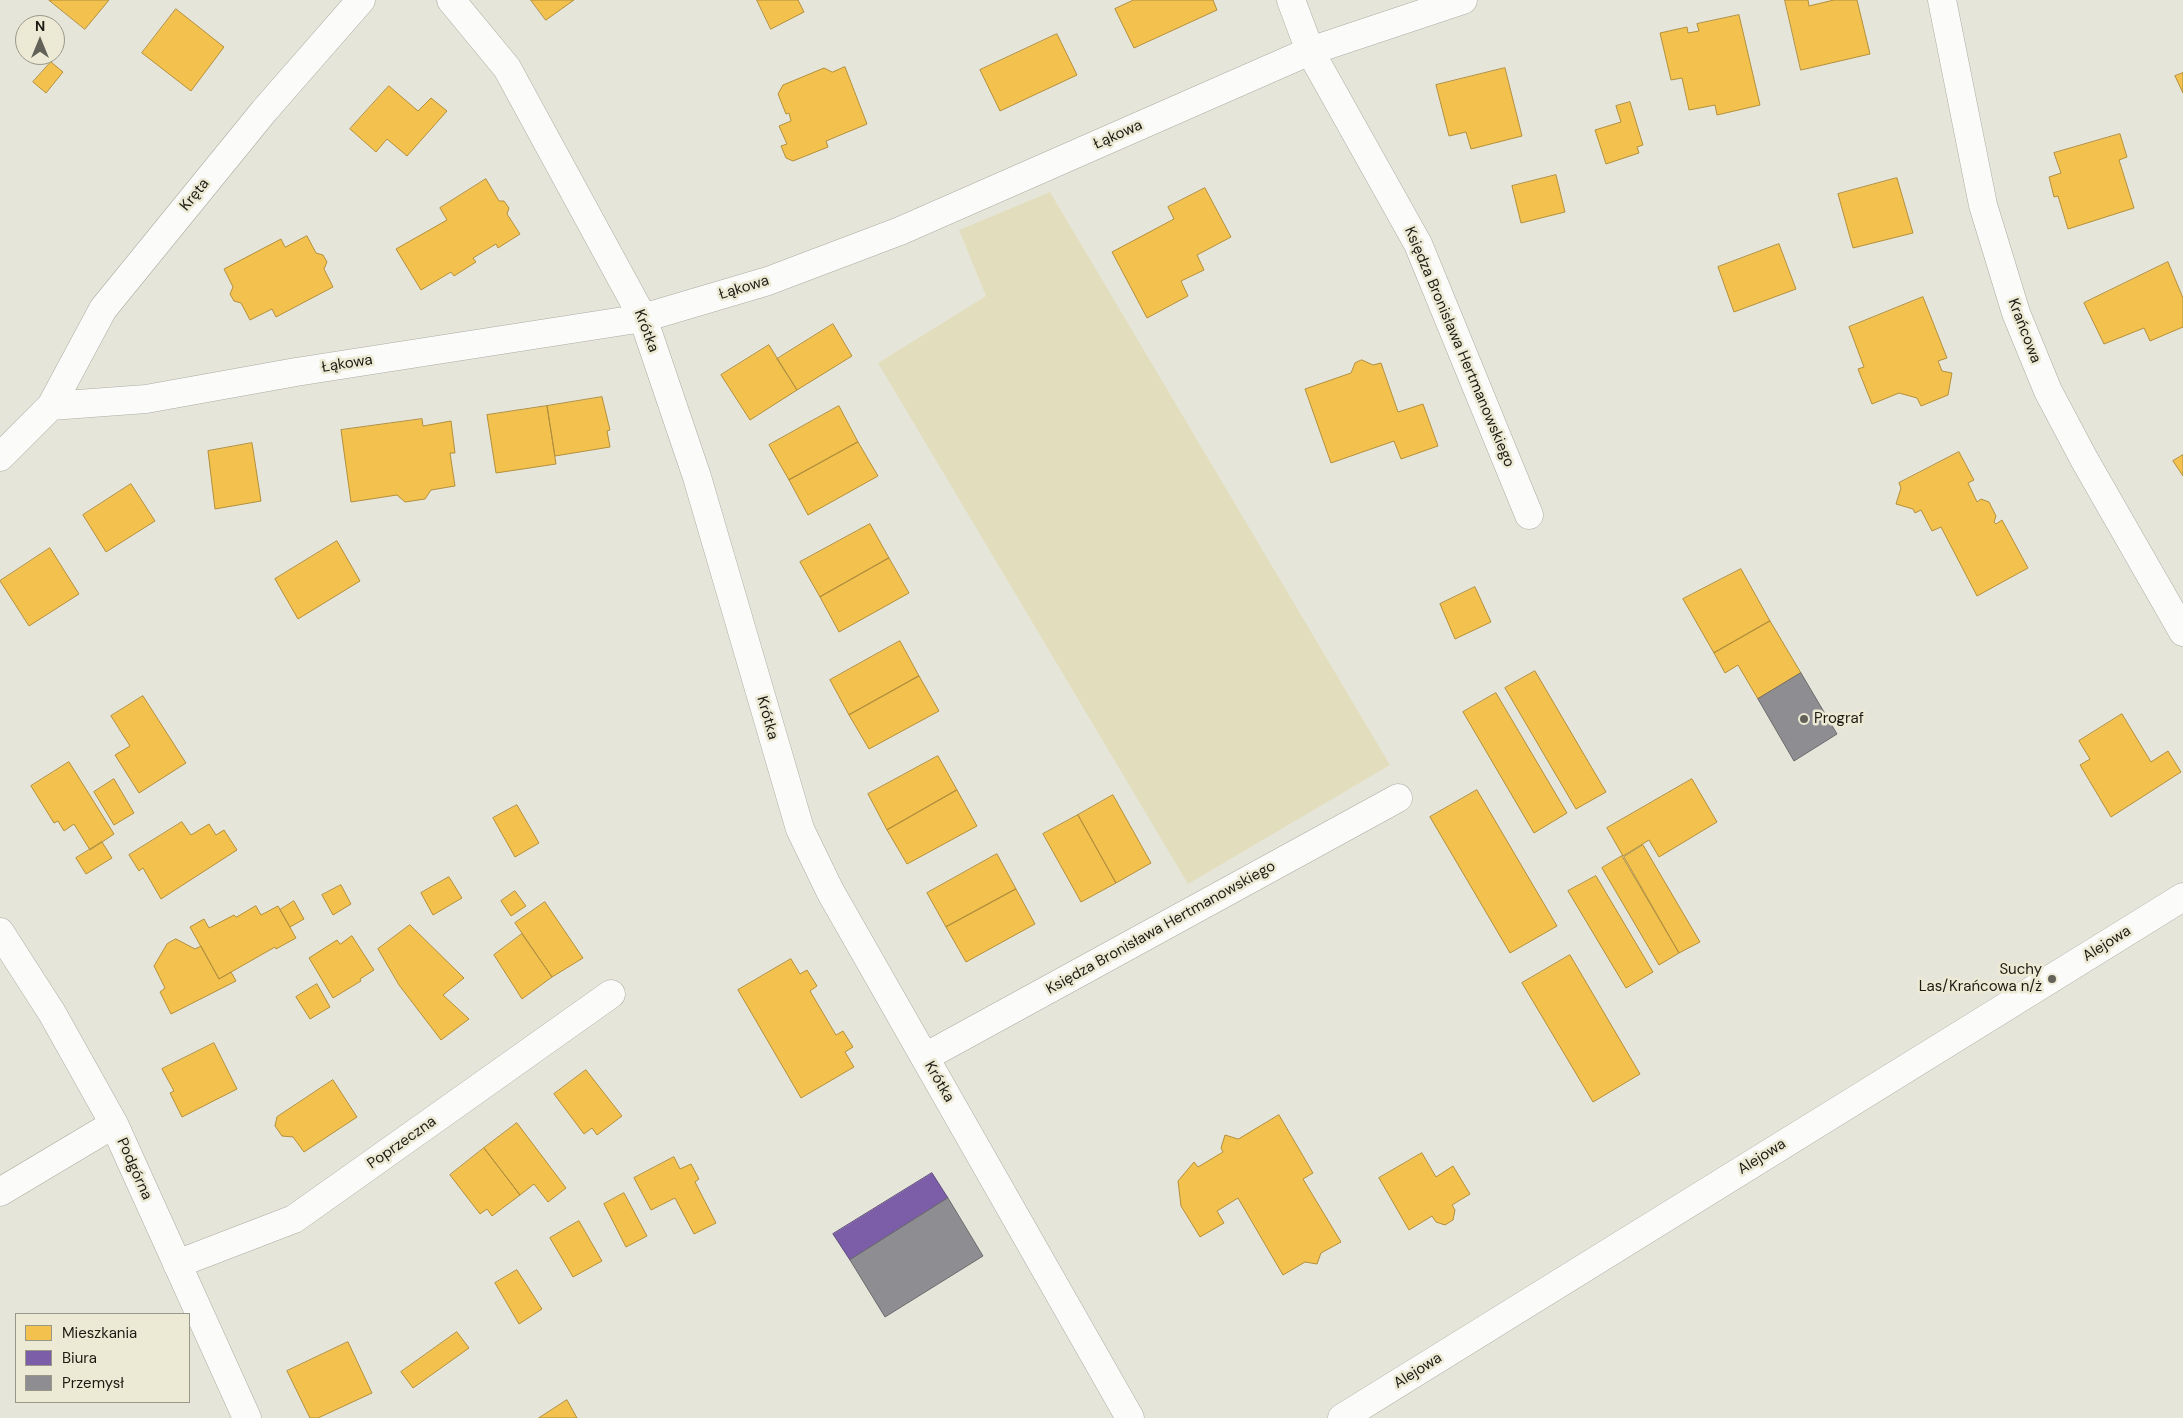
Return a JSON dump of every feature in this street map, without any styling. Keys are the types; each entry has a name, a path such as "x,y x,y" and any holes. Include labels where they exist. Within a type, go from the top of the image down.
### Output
{"street":[{"name":"Kręta","path":"51,406 103,309 264,111 361,0"},
{"name":"Krótka","path":"451,0 507,68 643,318 697,477 800,829 830,891 1130,1418"},
{"name":"Księdza Bronisława Hertmanowskiego","path":"1291,0 1310,51 1418,244 1529,515"},
{"name":"Łąkowa","path":"51,406 146,398 296,372 643,318 768,281 900,231 1310,51 1463,0"},
{"name":"Krańcowa","path":"1942,0 1983,204 2016,313 2048,391 2084,459 2183,632"},
{"path":"0,457 51,406"},
{"name":"Księdza Bronisława Hertmanowskiego","path":"925,1057 1398,798"},
{"name":"Alejowa","path":"1342,1418 2183,897"},
{"name":"Podgórna","path":"0,932 52,1013 114,1124 247,1418"},
{"name":"Poprzeczna","path":"177,1264 294,1220 611,994"},
{"path":"0,1192 114,1124"}],"shaded area":[{"path":"1050,192 1390,765 1188,884 878,363 986,296 959,230"}],"building: Mieszkania":[{"path":"49,0 109,0 85,29"},
{"path":"531,0 574,0 546,20"},
{"path":"757,0 798,0 804,12 771,29"},
{"path":"1134,0 1213,0 1217,10 1134,48 1115,9"},
{"path":"1785,0 1808,0 1809,6 1834,0 1857,0 1870,54 1801,70"},
{"path":"176,9 224,47 191,91 142,53"},
{"path":"1739,15 1760,105 1717,115 1715,105 1689,110 1682,78 1671,80 1660,33 1687,27 1688,33 1699,31 1697,24"},
{"path":"1057,34 1077,75 1000,111 980,70"},
{"path":"48,65 55,65 63,72 46,93 33,82"},
{"path":"845,67 867,124 826,141 828,147 793,161 786,158 781,146 787,144 779,126 791,121 789,113 786,114 778,94 783,85 824,68 832,72"},
{"path":"1505,68 1522,136 1471,149 1466,132 1449,136 1436,85"},
{"path":"2183,73 2183,93 2175,76"},
{"path":"389,86 418,111 431,98 447,111 407,156 387,139 376,152 350,129"},
{"path":"1630,102 1643,145 1637,147 1639,153 1606,164 1595,130 1621,122 1616,106"},
{"path":"2120,134 2127,157 2119,160 2134,208 2068,229 2058,196 2054,197 2049,177 2061,173 2054,153"},
{"path":"1556,175 1565,212 1521,223 1512,186"},
{"path":"1897,178 1913,233 1853,248 1838,194"},
{"path":"486,179 499,201 504,201 509,208 507,214 520,234 498,248 496,244 473,258 476,262 454,276 451,272 421,290 396,249 447,220 440,208"},
{"path":"1205,188 1231,237 1197,255 1204,270 1181,281 1188,296 1147,318 1112,252 1174,219 1168,207"},
{"path":"307,236 316,253 323,255 327,262 324,269 333,287 276,317 272,309 250,320 241,303 234,301 230,294 233,287 224,269 281,239 285,247"},
{"path":"1779,244 1796,289 1734,312 1718,267"},
{"path":"2168,262 2183,298 2183,327 2150,341 2144,328 2104,344 2084,303"},
{"path":"1923,297 1947,358 1938,361 1942,371 1952,373 1948,395 1921,406 1917,398 1899,393 1872,404 1858,369 1864,367 1849,327"},
{"path":"833,324 852,356 797,390 777,359"},
{"path":"769,345 797,390 750,420 721,375"},
{"path":"1362,360 1373,365 1381,363 1398,412 1423,404 1438,446 1401,459 1394,441 1331,463 1305,389 1351,373 1355,363"},
{"path":"602,397 610,430 607,431 610,447 555,456 547,406"},
{"path":"547,406 556,464 496,473 487,415"},
{"path":"839,406 858,442 789,480 769,445"},
{"path":"422,419 423,426 451,421 455,453 450,453 455,486 431,490 425,499 405,502 397,495 351,502 341,430"},
{"path":"858,442 878,476 808,515 789,480"},
{"path":"252,443 261,501 215,509 208,451"},
{"path":"1959,452 1974,480 1968,483 1977,502 1981,499 1989,502 1996,516 1994,522 1996,524 2002,520 2028,568 1977,596 1941,527 1932,531 1921,510 1915,513 1913,509 1896,504 1901,488 1899,483"},
{"path":"2183,455 2183,476 2173,461"},
{"path":"131,484 155,521 106,552 83,515"},
{"path":"870,524 889,558 820,597 800,562"},
{"path":"337,541 360,581 298,619 275,579"},
{"path":"50,548 79,594 29,626 0,581"},
{"path":"889,558 909,593 839,632 820,597"},
{"path":"1741,569 1770,621 1714,653 1683,599"},
{"path":"1475,587 1491,622 1455,639 1440,604"},
{"path":"1770,621 1801,673 1758,699 1738,665 1725,673 1714,653"},
{"path":"900,641 919,676 849,715 830,680"},
{"path":"1535,671 1606,792 1576,809 1505,688"},
{"path":"919,676 939,711 869,749 849,715"},
{"path":"1496,693 1567,813 1534,833 1463,712"},
{"path":"143,696 186,763 139,793 115,755 130,746 111,716"},
{"path":"2122,714 2151,762 2168,751 2181,772 2111,817 2080,765 2090,759 2079,741"},
{"path":"938,756 957,790 887,830 868,794"},
{"path":"69,762 114,834 90,850 74,824 64,831 58,821 54,823 31,786"},
{"path":"114,779 134,813 114,825 94,792"},
{"path":"1692,779 1717,822 1659,857 1649,840 1623,856 1607,828"},
{"path":"957,790 977,826 907,864 887,830"},
{"path":"1477,790 1557,926 1510,953 1430,817"},
{"path":"1113,795 1151,863 1116,883 1078,815"},
{"path":"517,805 539,843 515,857 493,818"},
{"path":"1078,815 1116,883 1081,902 1043,834"},
{"path":"182,822 191,835 209,824 216,835 224,830 237,850 161,899 143,868 139,871 129,855"},
{"path":"102,842 112,858 86,874 76,858"},
{"path":"1643,845 1700,942 1679,953 1624,857"},
{"path":"997,854 1016,889 946,927 927,893"},
{"path":"1622,856 1679,953 1659,965 1602,868"},
{"path":"1596,876 1653,972 1626,988 1568,891"},
{"path":"449,877 462,898 433,915 421,893"},
{"path":"341,885 351,904 333,915 322,895"},
{"path":"1016,889 1035,924 966,962 946,927"},
{"path":"515,891 526,906 511,916 501,901"},
{"path":"294,901 304,919 290,927 280,910"},
{"path":"545,902 583,958 552,977 515,923"},
{"path":"256,906 261,915 278,906 296,938 276,949 275,947 219,979 190,927 204,919 209,928"},
{"path":"410,925 464,978 443,995 469,1019 441,1040 399,985 378,949"},
{"path":"522,934 552,977 522,999 494,955"},
{"path":"352,936 374,970 360,979 361,981 333,998 309,958 337,940 340,944"},
{"path":"176,939 195,949 201,946 219,979 231,972 236,981 171,1014 160,992 165,988 154,966 167,944"},
{"path":"1570,955 1640,1074 1593,1102 1522,983"},
{"path":"791,959 800,974 807,970 817,986 810,991 836,1035 843,1031 853,1047 845,1052 854,1067 801,1098 738,990"},
{"path":"317,984 330,1007 310,1019 296,997"},
{"path":"214,1043 237,1089 182,1117 170,1093 174,1091 162,1069"},
{"path":"586,1070 622,1116 597,1135 592,1128 584,1134 554,1094"},
{"path":"333,1080 357,1117 304,1152 293,1137 282,1136 275,1126 277,1117"},
{"path":"1279,1115 1313,1173 1303,1179 1341,1242 1321,1253 1317,1264 1305,1262 1283,1275 1238,1198 1217,1211 1224,1223 1200,1237 1181,1206 1178,1181 1194,1162 1198,1167 1223,1152 1221,1148 1225,1135 1238,1139"},
{"path":"517,1123 566,1188 548,1202 534,1184 520,1195 484,1148"},
{"path":"484,1148 520,1195 492,1216 487,1209 480,1214 450,1175"},
{"path":"1422,1153 1436,1177 1453,1166 1470,1194 1452,1205 1455,1210 1453,1220 1445,1225 1436,1222 1432,1216 1409,1230 1379,1178"},
{"path":"674,1157 680,1169 691,1164 699,1179 695,1182 716,1223 694,1234 675,1198 651,1210 634,1178"},
{"path":"624,1193 647,1236 626,1247 604,1204"},
{"path":"579,1221 602,1261 573,1277 550,1238"},
{"path":"517,1270 542,1309 519,1324 495,1283"},
{"path":"457,1332 469,1348 413,1388 401,1372"},
{"path":"348,1342 372,1393 318,1418 310,1418 287,1371"},
{"path":"567,1400 577,1418 539,1418"}],"building: Biura":[{"path":"932,1173 948,1198 850,1260 833,1234"}],"building: Przemysł":[{"path":"1801,673 1837,734 1794,761 1758,699"},
{"path":"948,1198 983,1256 885,1317 850,1260"}],"place":[{"name":"Prograf","path":"1804,719"},
{"name":"Suchy Las/Krańcowa n/ż","path":"2052,979"}]}
